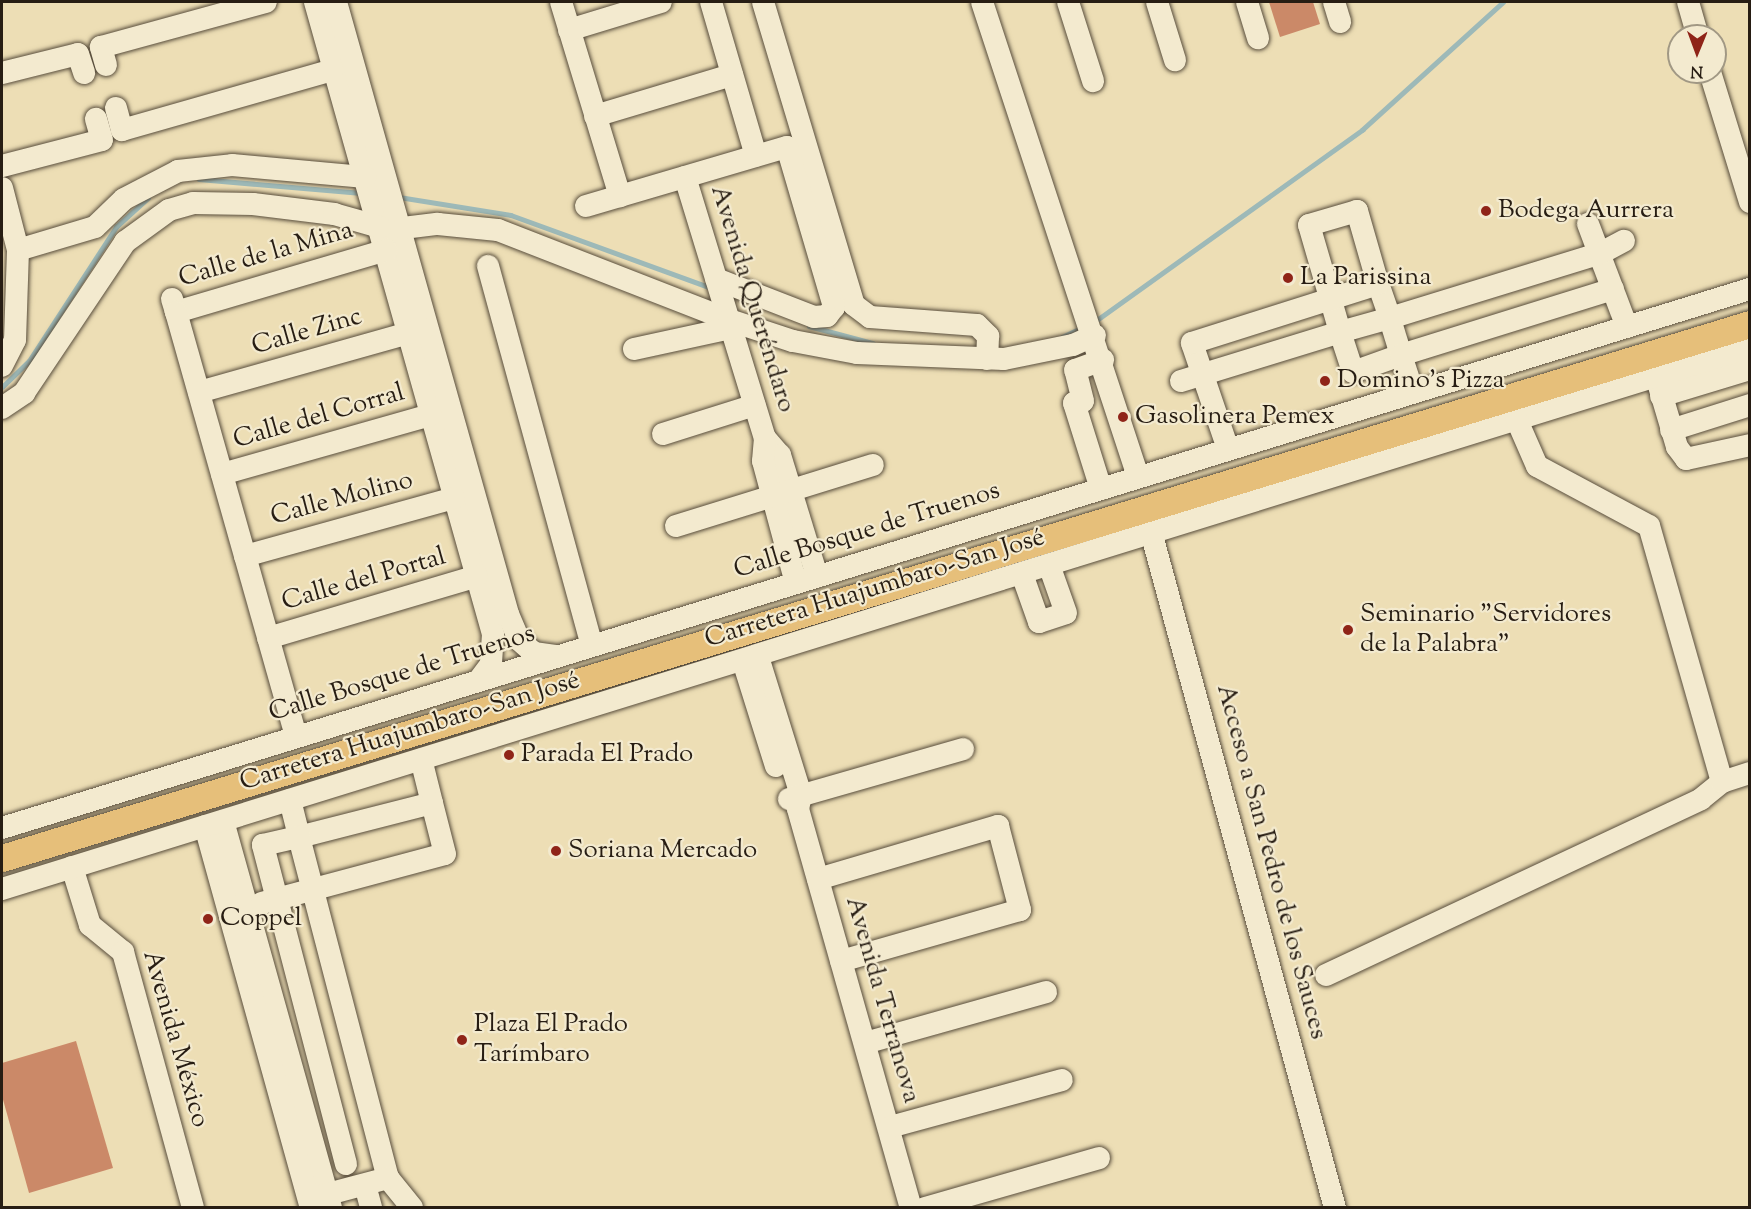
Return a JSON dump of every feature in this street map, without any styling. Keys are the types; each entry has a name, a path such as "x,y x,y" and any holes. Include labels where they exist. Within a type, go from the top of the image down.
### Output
{"main road":[{"name":"Carretera Huajumbaro-San José","path":"2,858 909,578 1749,324"}],"street":[{"path":"106,65 101,46 266,2"},
{"path":"315,2 477,576 498,616 519,640 534,653 557,656"},
{"path":"336,2 431,327 498,616 493,656 478,681"},
{"path":"561,2 620,196"},
{"path":"569,30 661,2"},
{"path":"711,2 756,156"},
{"path":"763,2 854,305 870,317 976,325 988,350"},
{"path":"982,2 1077,288 1093,329 1138,477"},
{"path":"1068,2 1093,81"},
{"path":"1157,2 1175,60"},
{"path":"1247,2 1258,38"},
{"path":"1688,2 1694,24"},
{"path":"2,74 78,54 84,73"},
{"path":"116,108 122,130 333,70"},
{"path":"596,116 732,75"},
{"path":"1714,84 1749,202"},
{"path":"2,166 102,140 96,119"},
{"path":"586,206 787,147 834,307 827,316 814,317 718,284"},
{"path":"18,250 94,227 124,199 178,171 232,165 367,183"},
{"name":"Avenida Queréndaro","path":"685,177 765,438 780,456 781,494 806,579"},
{"path":"2,188 18,250 15,340 2,366"},
{"path":"2,408 24,393 125,242 169,210 193,203 254,204 378,220"},
{"path":"1413,392 1401,356 1390,318 1378,284 1357,211 1309,225 1329,299 1353,372 1401,356 1613,289"},
{"path":"401,221 498,231 728,320 793,341 857,353 988,350 1073,345 1093,329"},
{"path":"1588,224 1628,327"},
{"path":"1181,381 1601,253 1624,241"},
{"name":"Calle de la Mina","path":"199,392 174,304 386,250"},
{"path":"488,266 592,645"},
{"path":"1228,449 1192,344 1378,284"},
{"name":"Calle Bosque de Truenos","path":"2,828 1749,289"},
{"path":"634,349 728,320"},
{"name":"Calle Zinc","path":"199,392 431,327"},
{"path":"1659,386 1749,347"},
{"path":"1101,489 1074,403 1083,400 1075,370 1103,360"},
{"path":"2,888 751,659 1516,418 1659,386 1749,369"},
{"path":"1659,386 1677,447 1695,461 1749,445"},
{"path":"199,392 296,736"},
{"path":"663,434 755,405"},
{"path":"1671,430 1749,405"},
{"name":"Calle del Corral","path":"222,474 430,415"},
{"path":"1516,418 1537,466 1649,526 1722,782"},
{"path":"1088,445 1124,432"},
{"path":"676,526 873,465"},
{"name":"Calle Molino","path":"245,556 454,498"},
{"path":"1012,517 1011,547 1024,573 1031,600 1059,591 1049,565"},
{"name":"Acceso a San Pedro de los Sauces","path":"1151,532 1335,1208"},
{"path":"894,552 909,578 907,609"},
{"name":"Calle del Portal","path":"268,638 477,576"},
{"name":"Avenida Terranova","path":"751,659 818,879 890,1127 911,1208"},
{"path":"333,724 331,756 350,781"},
{"path":"795,801 963,749"},
{"path":"238,910 445,854 421,759"},
{"path":"1326,975 1701,799 1722,782 1749,773"},
{"path":"290,800 333,975 388,1178 412,1208"},
{"path":"72,867 67,838 80,803"},
{"path":"324,1200 326,1170 298,985 274,899 263,845 432,803"},
{"path":"39,817 67,838 72,867"},
{"path":"214,824 261,995 326,1170 324,1200"},
{"path":"818,879 998,826 1020,910 841,961"},
{"name":"Avenida México","path":"72,867 90,925 123,952 193,1208"},
{"path":"261,995 333,975"},
{"path":"865,1043 1046,992"},
{"path":"890,1127 1062,1080"},
{"path":"326,1170 381,1152"},
{"path":"925,1208 1099,1158"},
{"path":"324,1200 388,1178"},
{"path":"365,1185 371,1208"}],"building":[{"path":"1269,2 1313,2 1320,24 1280,37"},
{"path":"76,1041 113,1168 29,1193 2,1096 2,1063"}],"waterway":[{"path":"1094,322 1362,130 1503,2"},
{"path":"199,179 361,193"},
{"path":"399,197 511,215 712,288"},
{"path":"2,387 29,361 116,227 148,198"},
{"path":"809,326 873,343"},
{"path":"1062,337 1081,328"}],"place":[{"name":"Bodega Aurrera","path":"1486,211"},
{"name":"La Parissina","path":"1288,278"},
{"name":"Domino's Pizza","path":"1325,381"},
{"name":"Gasolinera Pemex","path":"1123,417"},
{"name":"Seminario \"Servidores de la Palabra\"","path":"1348,630"},
{"name":"Parada El Prado","path":"509,755"},
{"name":"Soriana Mercado","path":"556,851"},
{"name":"Coppel","path":"208,919"},
{"name":"Plaza El Prado Tarímbaro","path":"462,1040"}]}
